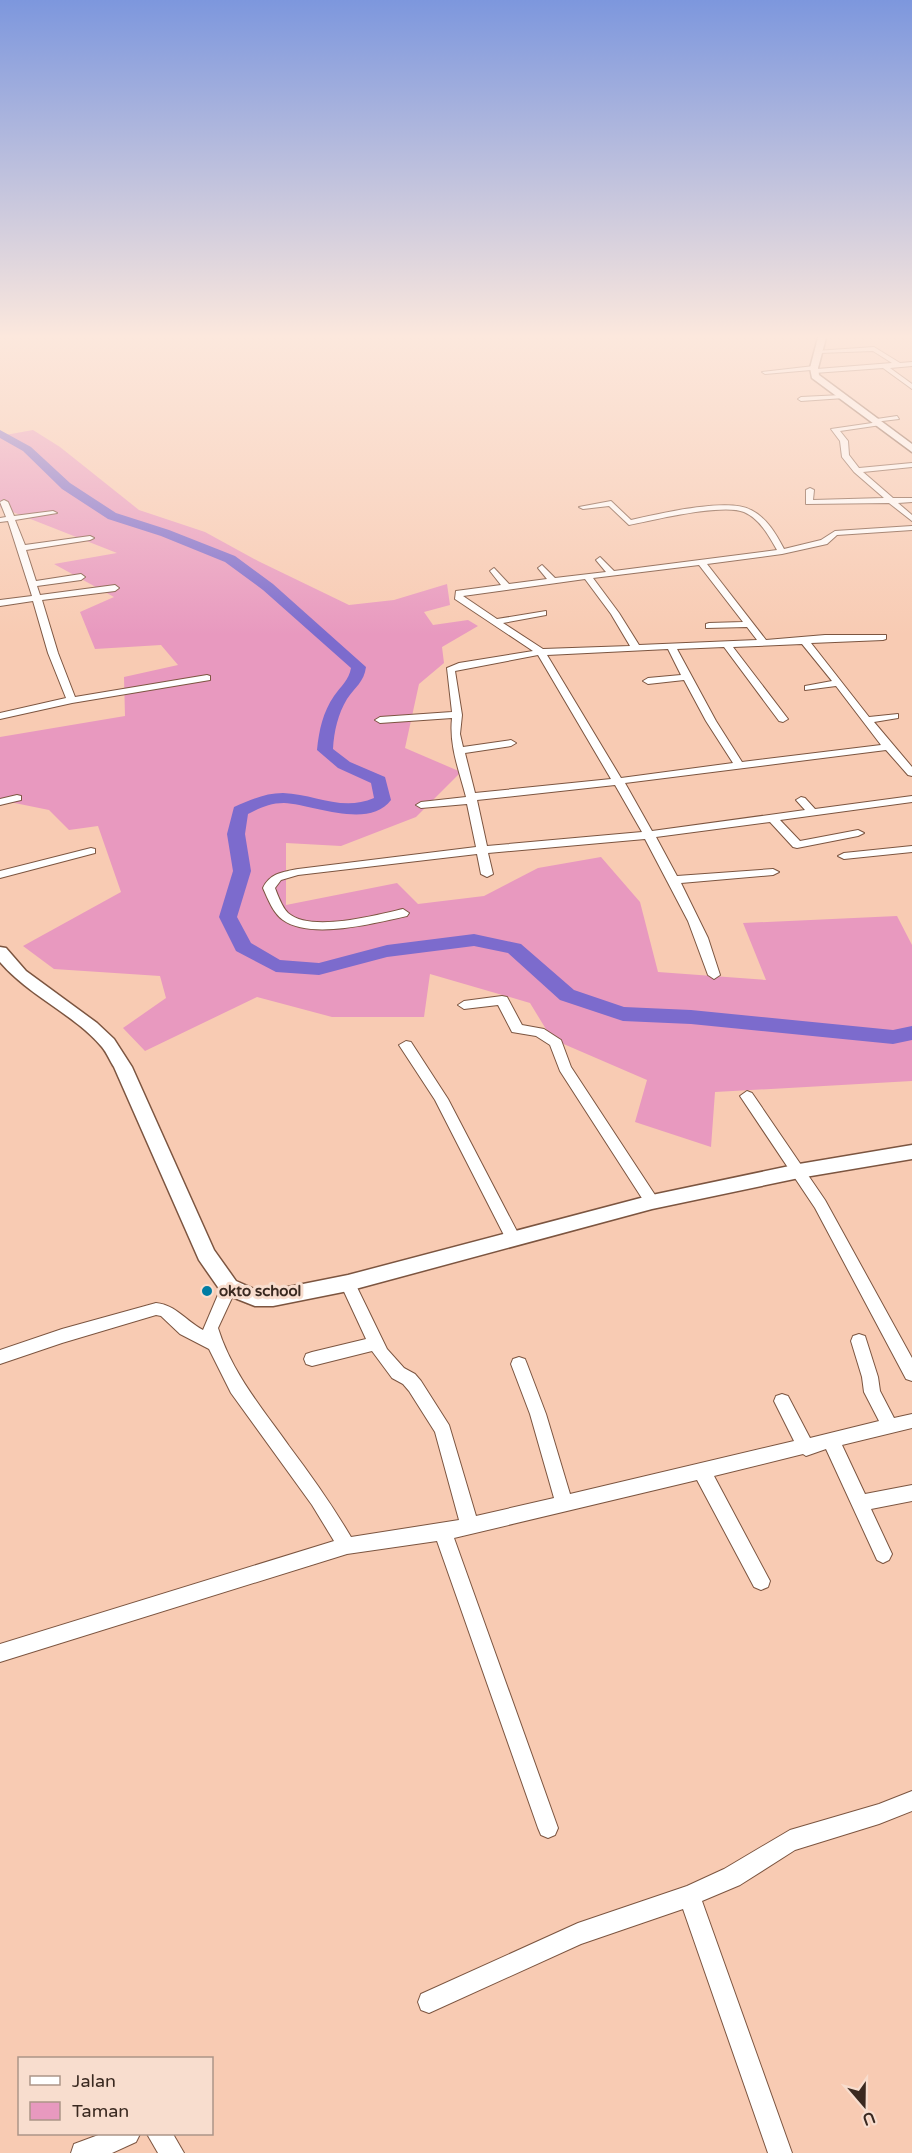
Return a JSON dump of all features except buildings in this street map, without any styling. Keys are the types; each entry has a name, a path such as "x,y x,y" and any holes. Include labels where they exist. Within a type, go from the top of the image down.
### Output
{"main road":[{"path":"893,434 912,449"},
{"path":"0,952 20,975 108,1043 123,1067 206,1254 236,1291 255,1298 273,1298 348,1283 652,1202 799,1171 912,1152"}],"street":[{"path":"840,434 844,441 845,455 857,470 912,519"},
{"path":"857,470 912,465"},
{"path":"810,490 808,502 912,500"},
{"path":"4,502 21,548 53,653 72,700"},
{"path":"583,507 611,503 629,523 652,517 706,514 740,508 747,510 765,524 782,552"},
{"path":"0,520 53,513"},
{"path":"652,517 661,527"},
{"path":"714,975 706,946 675,880 619,781 541,652 458,597 457,594 782,552 824,542 835,533 912,528"},
{"path":"21,548 90,538"},
{"path":"600,560 612,573"},
{"path":"701,562 764,643"},
{"path":"542,568 552,580"},
{"path":"494,571 506,586"},
{"path":"587,576 615,613 636,648"},
{"path":"31,584 81,577"},
{"path":"0,603 115,588"},
{"path":"495,622 543,613"},
{"path":"714,645 707,627 749,624"},
{"path":"487,874 458,751 455,734 457,715 450,670 459,666 541,652 883,637"},
{"path":"805,641 887,747 912,772"},
{"path":"727,645 783,719"},
{"path":"671,647 711,721 739,765"},
{"path":"648,681 689,677"},
{"path":"0,716 72,700 207,678"},
{"path":"808,688 839,683"},
{"path":"380,720 457,715"},
{"path":"868,720 894,716"},
{"path":"458,751 511,743"},
{"path":"421,805 887,747"},
{"path":"767,762 777,773"},
{"path":"0,802 17,798"},
{"path":"403,913 342,923 303,925 285,916 269,888 270,884 279,877 298,872 482,850 649,836 912,799"},
{"path":"801,800 812,812"},
{"path":"772,819 797,845 858,833"},
{"path":"844,856 912,849"},
{"path":"0,875 91,851"},
{"path":"675,880 773,872"},
{"path":"464,1005 502,1000 517,1029 539,1032 556,1043 565,1068 652,1202"},
{"path":"406,1045 441,1099 513,1239"},
{"path":"747,1096 799,1171 844,1246 912,1374"},
{"path":"348,1283 375,1344 398,1372 415,1386 443,1430 470,1526"},
{"path":"236,1291 216,1312 210,1328 214,1344 237,1388 312,1491 347,1546"},
{"path":"0,1357 62,1336 160,1309 186,1329 214,1344"},
{"path":"859,1341 872,1392 890,1426"},
{"path":"312,1359 375,1344"},
{"path":"519,1364 538,1414 564,1503"},
{"path":"782,1401 806,1448"},
{"path":"0,1653 347,1546 443,1532 832,1442 912,1421"},
{"path":"832,1442 883,1554"},
{"path":"702,1471 761,1581"},
{"path":"861,1503 912,1493"},
{"path":"443,1532 548,1828"},
{"path":"429,2002 578,1934 688,1896 732,1876 790,1841 879,1814 912,1801"},
{"path":"688,1896 780,2153"},
{"path":"83,2153 124,2135"},
{"path":"160,2135 172,2153"}],"green space":[{"path":"40,434 60,447 139,510 205,532 258,561 349,605 394,600 447,584 450,605 424,612 433,625 468,620 478,626 442,647 444,663 419,684 405,748 461,772 416,817 341,846 286,843 286,905 397,883 418,904 484,896 538,868 601,857 640,902 658,972 766,980 743,923 897,916 912,945 912,1081 715,1092 711,1147 635,1122 647,1080 552,1039 530,1003 430,974 424,1017 332,1017 257,997 145,1051 123,1028 166,998 160,976 54,969 23,946 121,892 98,826 69,830 49,810 0,800 0,737 125,716 124,677 178,665 161,645 95,649 80,612 114,597 54,564 117,553 0,507 0,436"}],"waterway":[{"path":"2,434 27,449 66,486 112,516 165,533 230,559 268,587 359,667 355,681 342,695 332,715 325,750 344,765 379,780 383,800 360,809 340,809 286,798 272,799 257,802 240,811 236,834 242,871 228,917 243,947 276,966 319,969 387,951 474,940 514,948 567,995 623,1014 691,1017 893,1037 912,1033"}],"place":[{"name":"okto school","path":"207,1291"}]}
